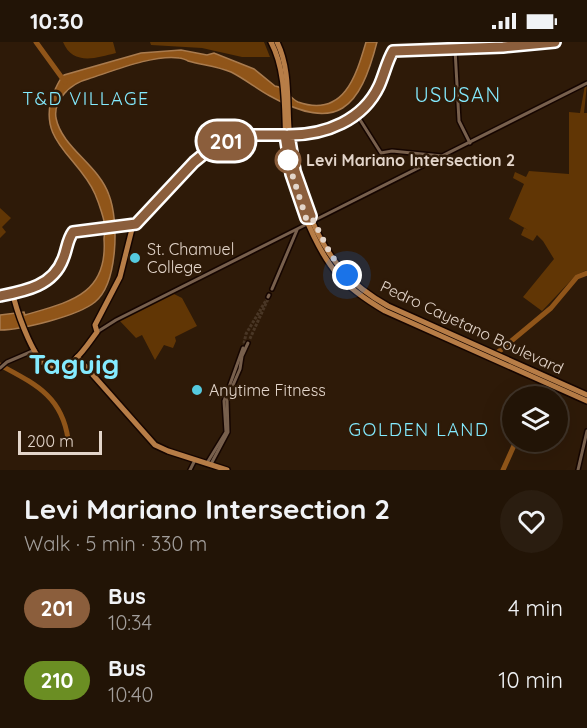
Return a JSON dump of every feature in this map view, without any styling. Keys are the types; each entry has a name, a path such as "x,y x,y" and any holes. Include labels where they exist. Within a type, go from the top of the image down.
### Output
{"main road":[{"name":"Pedro Cayetano Boulevard","path":"271,42 279,59 284,79"},
{"name":"Pedro Cayetano Boulevard","path":"277,42 284,61 287,135 295,171 310,220 325,256 339,276 374,305 587,401"},
{"path":"14,298 26,332 46,366 53,369 67,365 77,357 97,332 95,325 120,277 128,240 136,224 194,162 220,144 244,135 306,135 357,115 372,98 392,52 503,47 555,42"},
{"name":"Pedro Cayetano Boulevard","path":"310,220 341,269 360,288 378,300 587,395"},
{"path":"0,296 14,298 54,274 63,260 72,233 136,224"},
{"path":"77,357 155,445 227,470"}],"street":[{"path":"455,49 459,121 470,143"},
{"path":"97,332 203,275 297,229 310,220 444,156 587,83"},
{"path":"357,115 381,153 392,151 444,156"},
{"path":"272,289 297,229"},
{"path":"209,464 228,432 227,399 248,343"},
{"path":"209,464 226,432 224,401 243,348"},
{"path":"0,368 35,350"},
{"path":"578,470 587,431"},
{"path":"189,470 195,460"}],"shaded area":[{"path":"63,42 113,42 116,53 93,58 79,57 67,50"},
{"path":"150,42 264,42 270,57 242,57 202,48 151,45"},
{"path":"366,42 377,42 363,84 354,98 343,108 329,113 313,113 293,107 231,72 180,58 158,58 134,64 82,81 70,88 57,104 56,118 65,138 97,174 109,195 115,235 112,267 108,281 103,293 95,302 76,312 35,325 0,330 0,315 24,312 25,315 56,306 82,293 100,273 104,258 105,227 96,197 88,181 55,137 50,124 49,110 53,94 64,75 141,53 181,50 207,55 214,53 254,69 298,102 314,105 327,104 346,91 358,68"},
{"path":"587,84 584,113 587,113 587,270 576,275 542,311 523,297 554,259 537,235 533,241 521,235 524,228 528,230 509,219 524,184 513,178 515,172 526,177 529,171 569,174 569,112 580,113"},
{"path":"0,208 11,218 2,227 6,232 0,238"},
{"path":"172,293 182,298 197,326 175,337 173,348 164,345 155,360 142,335 136,338 119,320"}],"waterway":[{"path":"36,42 65,82"},
{"path":"497,353 551,308 577,277 587,273"},
{"path":"0,365 45,393 60,412 68,439"},
{"path":"503,470 511,452"}],"tunnel":[{"path":"243,348 246,334 268,297"},
{"path":"248,343 268,299"}],"bus line":[{"name":"201","path":"0,296 34,288 50,278 61,264 73,232 136,224 194,162 205,153 236,136 285,135 291,174 306,218 310,218 295,171 289,135 306,135 320,131 357,115 372,98 393,51 503,47 555,42"}],"place":[{"name":"Levi Mariano Intersection 2","path":"288,160"},
{"name":"St. Chamuel College","path":"135,258"},
{"name":"Anytime Fitness","path":"197,390"}],"district":[{"name":"USUSAN","path":"458,95"},
{"name":"T&D VILLAGE","path":"86,99"},
{"name":"Taguig","path":"74,364"},
{"name":"GOLDEN LAND","path":"419,430"}],"route":[{"path":"288,160 287,158 306,218 311,216 331,255 347,275"}]}
